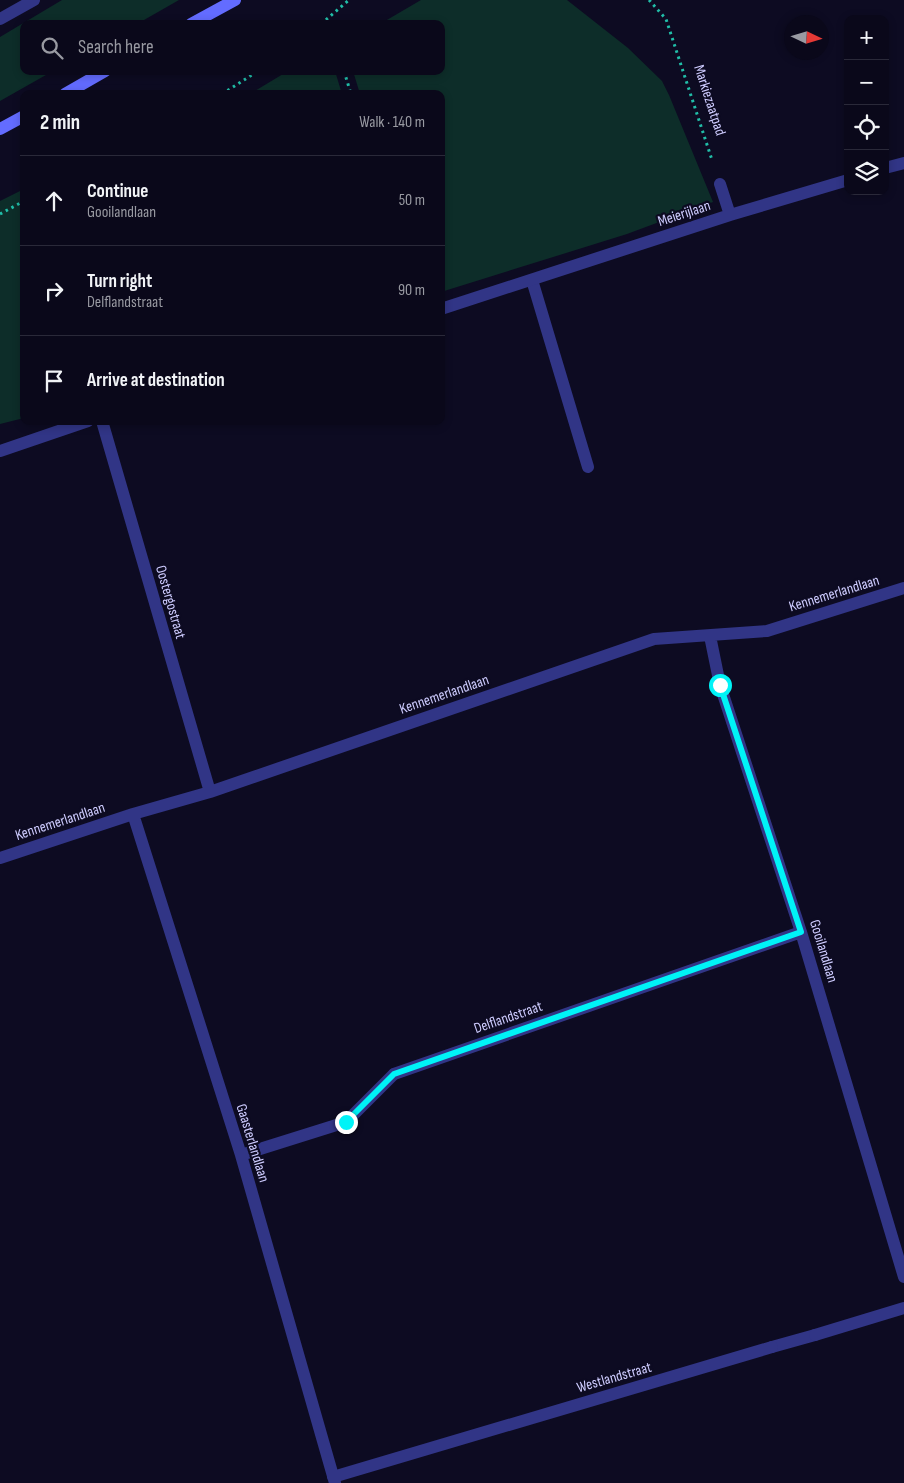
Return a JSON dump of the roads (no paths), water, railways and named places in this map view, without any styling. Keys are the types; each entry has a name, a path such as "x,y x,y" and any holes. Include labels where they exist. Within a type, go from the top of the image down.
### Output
{"main road":[{"path":"199,20 234,0"},
{"path":"71,90 98,75"},
{"path":"0,129 20,118"}],"street":[{"path":"0,19 34,0"},
{"path":"889,167 904,163"},
{"name":"Meierijlaan","path":"445,308 844,181"},
{"path":"720,184 730,216"},
{"path":"532,280 588,467"},
{"path":"0,451 76,425"},
{"name":"Oostergostraat","path":"103,425 210,792"},
{"name":"Kennemerlandlaan","path":"0,858 133,814 210,792 654,639 768,631 904,588"},
{"name":"Gooilandlaan","path":"710,636 720,685 801,932 904,1277"},
{"name":"Gaasterlandlaan","path":"133,814 241,1155 334,1480"},
{"name":"Delflandstraat","path":"241,1155 346,1122 394,1074 801,932"},
{"name":"Westlandstraat","path":"334,1480 904,1308"}]}
